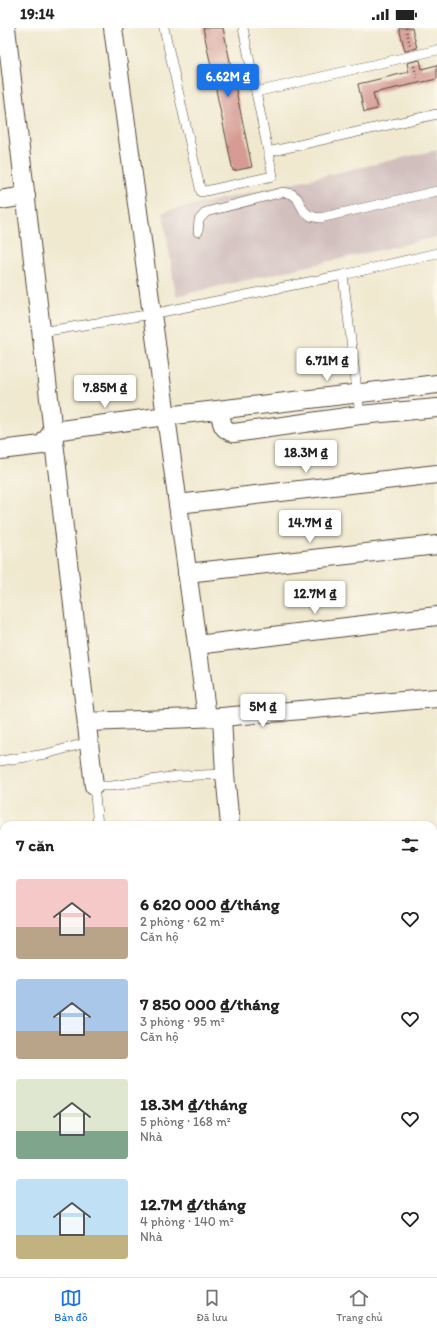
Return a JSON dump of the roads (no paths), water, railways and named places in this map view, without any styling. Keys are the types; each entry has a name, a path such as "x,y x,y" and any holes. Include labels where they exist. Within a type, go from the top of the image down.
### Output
{"street":[{"path":"6,28 94,786"},
{"path":"113,28 197,645 214,717 225,774 230,821"},
{"path":"0,200 26,196"},
{"path":"0,450 42,445 53,431 437,384"},
{"path":"220,410 222,425 227,430 234,433 360,415 437,408"},
{"path":"178,504 437,474"},
{"path":"187,573 437,545"},
{"path":"197,645 437,616"},
{"path":"86,722 214,717 437,698"}],"lane":[{"path":"164,28 201,192 273,176 243,28"},
{"path":"256,92 437,50"},
{"path":"268,152 437,114"},
{"path":"198,232 199,220 206,212 283,192 292,194 297,198 304,211 310,216 320,218 437,191"},
{"path":"41,332 152,314 437,253"},
{"path":"342,274 360,415"},
{"path":"0,761 46,754 89,742"},
{"path":"98,821 94,786 112,786 177,776 225,774"}]}
